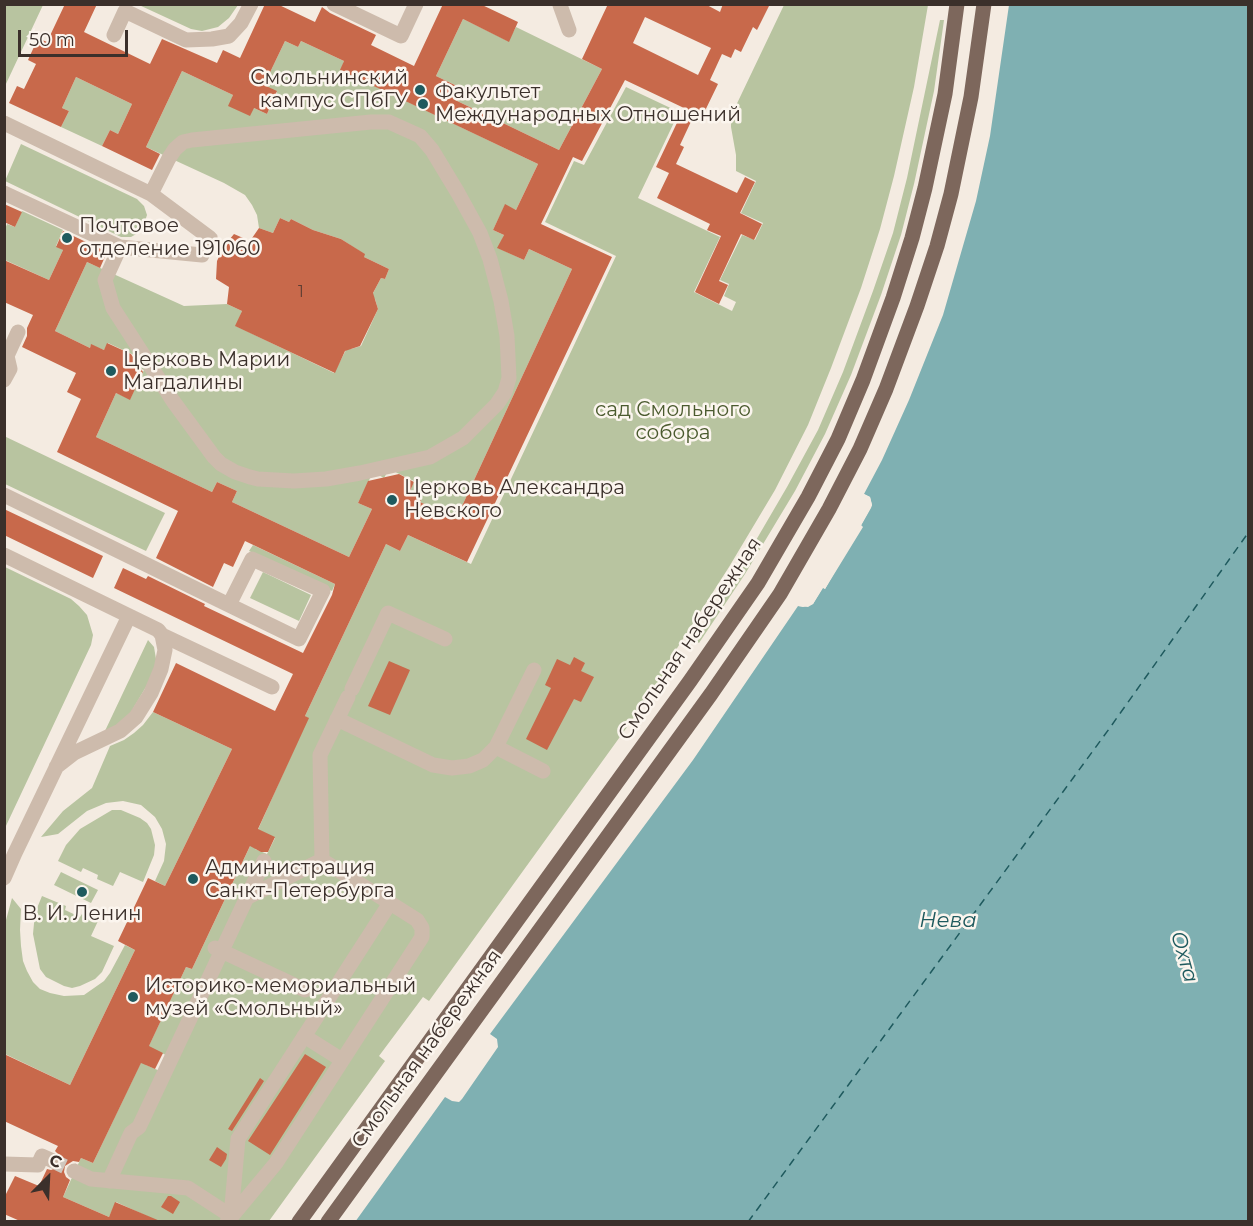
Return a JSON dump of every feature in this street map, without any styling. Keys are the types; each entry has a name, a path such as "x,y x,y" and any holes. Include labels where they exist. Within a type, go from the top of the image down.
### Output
{"main road":[{"name":"Смольная набережная","path":"298,1221 738,612 758,583 808,497 838,439 862,380 912,238 945,93 957,4"},
{"name":"Смольная набережная","path":"328,1221 711,694 780,594 829,509 860,449 886,389 937,246 951,194 971,97 984,4"}],"street":[{"path":"114,35 125,11 186,40 229,36 241,23 251,4"},
{"path":"334,4 401,36 416,4"},
{"path":"560,5 569,30"},
{"path":"120,247 105,280 113,308 173,400 214,457 228,468 249,477 294,481 326,479 430,457 464,438 497,404 505,392 509,378 507,336 490,258 480,233 458,193 432,150 420,136 389,123 371,122 192,140 183,142 168,158 151,194"},
{"path":"4,123 151,194 210,238 202,255 120,247 4,193"},
{"path":"4,380 10,369 7,356 18,332"},
{"path":"4,495 229,605 299,639 322,591 252,559 229,605"},
{"path":"4,555 158,630 162,635 272,687"},
{"path":"321,860 320,755 388,614 445,639"},
{"path":"4,878 10,850 56,766 129,616"},
{"path":"56,766 74,753 120,731 136,717 151,693 161,669 165,650 162,635"},
{"path":"338,719 433,765 452,768 469,766 483,760 496,747 534,670"},
{"path":"496,747 543,771"},
{"path":"248,897 321,860"},
{"path":"229,1219 276,1163 422,937 422,928 417,920 321,860"},
{"path":"109,1181 131,1133 138,1126 219,949 248,897 264,861"},
{"path":"229,1219 238,1138 390,903"},
{"path":"219,949 305,990"},
{"path":"304,1036 342,1060"},
{"path":"4,1164 38,1165 42,1156 51,1160"},
{"path":"74,1171 91,1179 188,1188 229,1219"}],"green space":[{"path":"4,5 43,5 5,86 4,86"},
{"path":"139,5 238,5 229,18 218,27 202,31 191,29"},
{"name":"сад Смольного собора","path":"784,5 928,5 914,87 880,229 831,368 808,425 775,490 665,667 669,669 429,1001 423,997 379,1056 385,1061 269,1221 147,1221 149,1217 116,1202 109,1217 63,1197 81,1158 93,1163 143,1058 146,1065 160,1071 168,1056 153,1049 146,1052 186,967 192,969 252,842 257,844 255,849 267,854 275,838 256,834 308,718 305,716 386,544 400,551 408,535 471,564 616,256 545,222 574,161 584,165 626,87 679,112 638,198 720,237 694,292 732,311 736,302 724,296 729,284 720,280 742,235 755,240 763,223 741,213 756,181 736,171 731,116"},
{"path":"463,19 508,41 516,27 602,69 559,150 453,99 459,87 436,76"},
{"path":"940,20 944,20 934,91 914,184 901,235 851,375 825,434 795,491 745,574 699,643 693,639 738,571 787,487 818,430 843,372 893,233 907,178"},
{"path":"285,41 298,47 301,41 344,61 341,70 538,164 516,210 505,205 493,230 504,235 498,248 524,260 529,249 572,269 456,519 420,502 422,497 410,491 414,481 389,469 384,478 373,472 358,503 372,509 349,557 232,502 237,491 217,482 212,492 96,437 116,393 130,399 144,370 133,365 136,356 108,343 104,350 91,345 90,348 55,331 87,262 184,306 227,304 242,311 236,326 334,373 347,348 361,346 378,309 375,299 371,297 381,278 385,279 389,269 364,257 364,254 341,239 313,230 291,219 289,222 280,218 273,233 259,228 257,215 245,195 146,147 182,71 233,95 229,106 254,108 267,114 277,92 264,85"},
{"path":"76,77 132,104 118,134 110,130 102,146 61,127 69,111 62,108"},
{"path":"21,144 137,199 144,206 147,215 138,233 131,237 121,237 5,181"},
{"path":"22,211 63,230 56,246 63,250 49,280 5,260 5,229 7,224 15,227"},
{"path":"4,436 165,513 146,551 5,484"},
{"path":"253,545 335,584 332,591 249,551"},
{"path":"5,567 71,599 87,615 93,635 91,645 5,828"},
{"path":"263,572 311,595 299,621 250,598"},
{"path":"148,640 154,647 157,665 153,675 127,719 104,733"},
{"path":"153,712 232,749 165,886 155,881 164,861 166,844 162,829 155,817 141,805 123,801 106,803 87,811 58,834 41,837 63,811 92,788 110,746 134,733"},
{"path":"112,810 121,810 140,818 151,829 155,845 154,855 143,882 120,872 113,886 97,879 98,875 83,868 81,872 58,861 66,845 80,829"},
{"path":"61,872 98,890 91,903 54,885"},
{"path":"42,896 66,906 65,910 80,917 82,914 98,921 91,936 114,946 102,972 95,979 72,988 46,977 40,969 33,934 35,913"},
{"path":"12,898 21,909 20,930 23,961 33,982 40,989 64,996 84,995 104,981 125,945 135,950 70,1085 5,1054 6,920"}],"water":[{"name":"Нева","path":"1009,5 1248,5 1248,1221 355,1222 445,1097 459,1102 462,1099 498,1047 497,1039 490,1034 693,760 798,606 813,604 823,587 825,589 871,508 870,497 864,494 909,400 943,315 976,201 990,136"}],"pier":[{"path":"864,494 870,497 872,505 861,525 863,527 825,589 823,588 813,604 808,607 798,606 800,603 811,602 820,586 824,585 858,528 869,504"}],"building":[{"path":"65,4 97,4 84,32 150,64 162,39 217,63 223,50 240,58 265,4 277,4 315,22 322,7 376,35 371,45 414,66 443,4 480,4 518,22 509,42 463,19 436,76 459,87 453,99 559,150 602,69 582,59 608,4 705,4 720,12 723,4 770,4 757,30 753,27 741,52 735,49 731,58 722,54 710,80 718,84 702,117 695,113 680,145 684,147 676,164 737,193 745,177 755,182 740,213 762,224 754,240 741,234 719,281 728,285 719,304 695,292 721,236 707,230 710,224 657,198 669,173 656,167 684,108 625,80 582,161 573,157 541,224 612,257 467,562 408,535 400,551 386,544 305,716 309,718 258,829 275,837 268,852 261,852 250,846 192,969 186,967 149,1046 163,1053 155,1069 141,1063 93,1163 81,1158 79,1162 73,1161 65,1166 64,1172 70,1180 63,1197 109,1217 115,1202 160,1221 20,1221 4,1214 4,1198 15,1176 39,1186 47,1169 56,1168 61,1160 55,1151 58,1146 4,1121 4,1054 70,1085 135,950 118,941 148,878 165,886 232,749 153,712 176,663 275,711 293,674 114,588 123,568 146,579 148,576 205,604 204,606 303,653 332,595 335,584 245,541 233,567 224,563 213,587 156,558 178,511 57,452 81,399 67,392 76,373 22,347 33,315 4,302 4,260 49,280 63,250 56,247 63,231 107,252 100,268 87,262 55,331 90,348 91,344 104,350 107,343 131,354 135,360 133,365 143,372 130,400 116,393 96,437 212,492 217,482 237,491 232,502 349,557 372,509 358,503 368,481 399,474 414,482 410,491 422,497 420,502 456,519 572,269 529,249 524,260 497,248 504,235 493,230 505,204 516,210 538,164 340,70 344,61 301,41 298,47 285,41 264,85 277,91 267,114 254,108 250,116 228,106 233,95 182,71 146,147 160,154 152,170 102,146 110,130 118,134 132,104 76,77 62,108 69,111 61,127 9,103 17,86 24,89 36,64 28,60 38,38 47,42","holes":["645,17 711,48 698,75 633,43"]},
{"path":"4,204 22,212 15,227 4,222"},
{"path":"280,218 289,222 291,219 313,230 341,239 365,254 364,257 389,269 385,279 381,278 373,293 378,309 360,346 345,351 335,373 235,326 242,311 227,304 229,287 216,279 217,261 224,246 234,234 250,241 259,228 273,233"},
{"path":"4,509 103,556 93,578 4,535"},
{"path":"574,657 585,663 581,671 594,677 581,702 574,699 547,750 526,739 551,688 545,685 557,659 570,665"},
{"path":"389,661 410,670 390,715 368,706"},
{"path":"305,1054 326,1067 270,1155 248,1141"},
{"path":"260,1078 264,1081 232,1131 228,1129"},
{"path":"217,1147 227,1154 221,1167 209,1160"},
{"path":"168,1196 180,1202 173,1214 161,1207"}],"ferry route":[{"path":"748,1222 1109,729 1248,533"}],"tunnel":[{"path":"51,1160 74,1171"}],"place":[{"name":"Смольнинский кампус СПбГУ","path":"420,90"},
{"name":"Факультет Международных Отношений","path":"423,104"},
{"name":"Почтовое отделение 191060","path":"67,238"},
{"name":"Церковь Марии Магдалины","path":"111,371"},
{"name":"Церковь Александра Невского","path":"392,500"},
{"name":"Администрация Санкт-Петербурга","path":"193,879"},
{"name":"В. И. Ленин","path":"82,892"},
{"name":"Историко-мемориальный музей «Смольный»","path":"133,997"}],"water label":[{"name":"Охта","path":"1184,957"}]}
